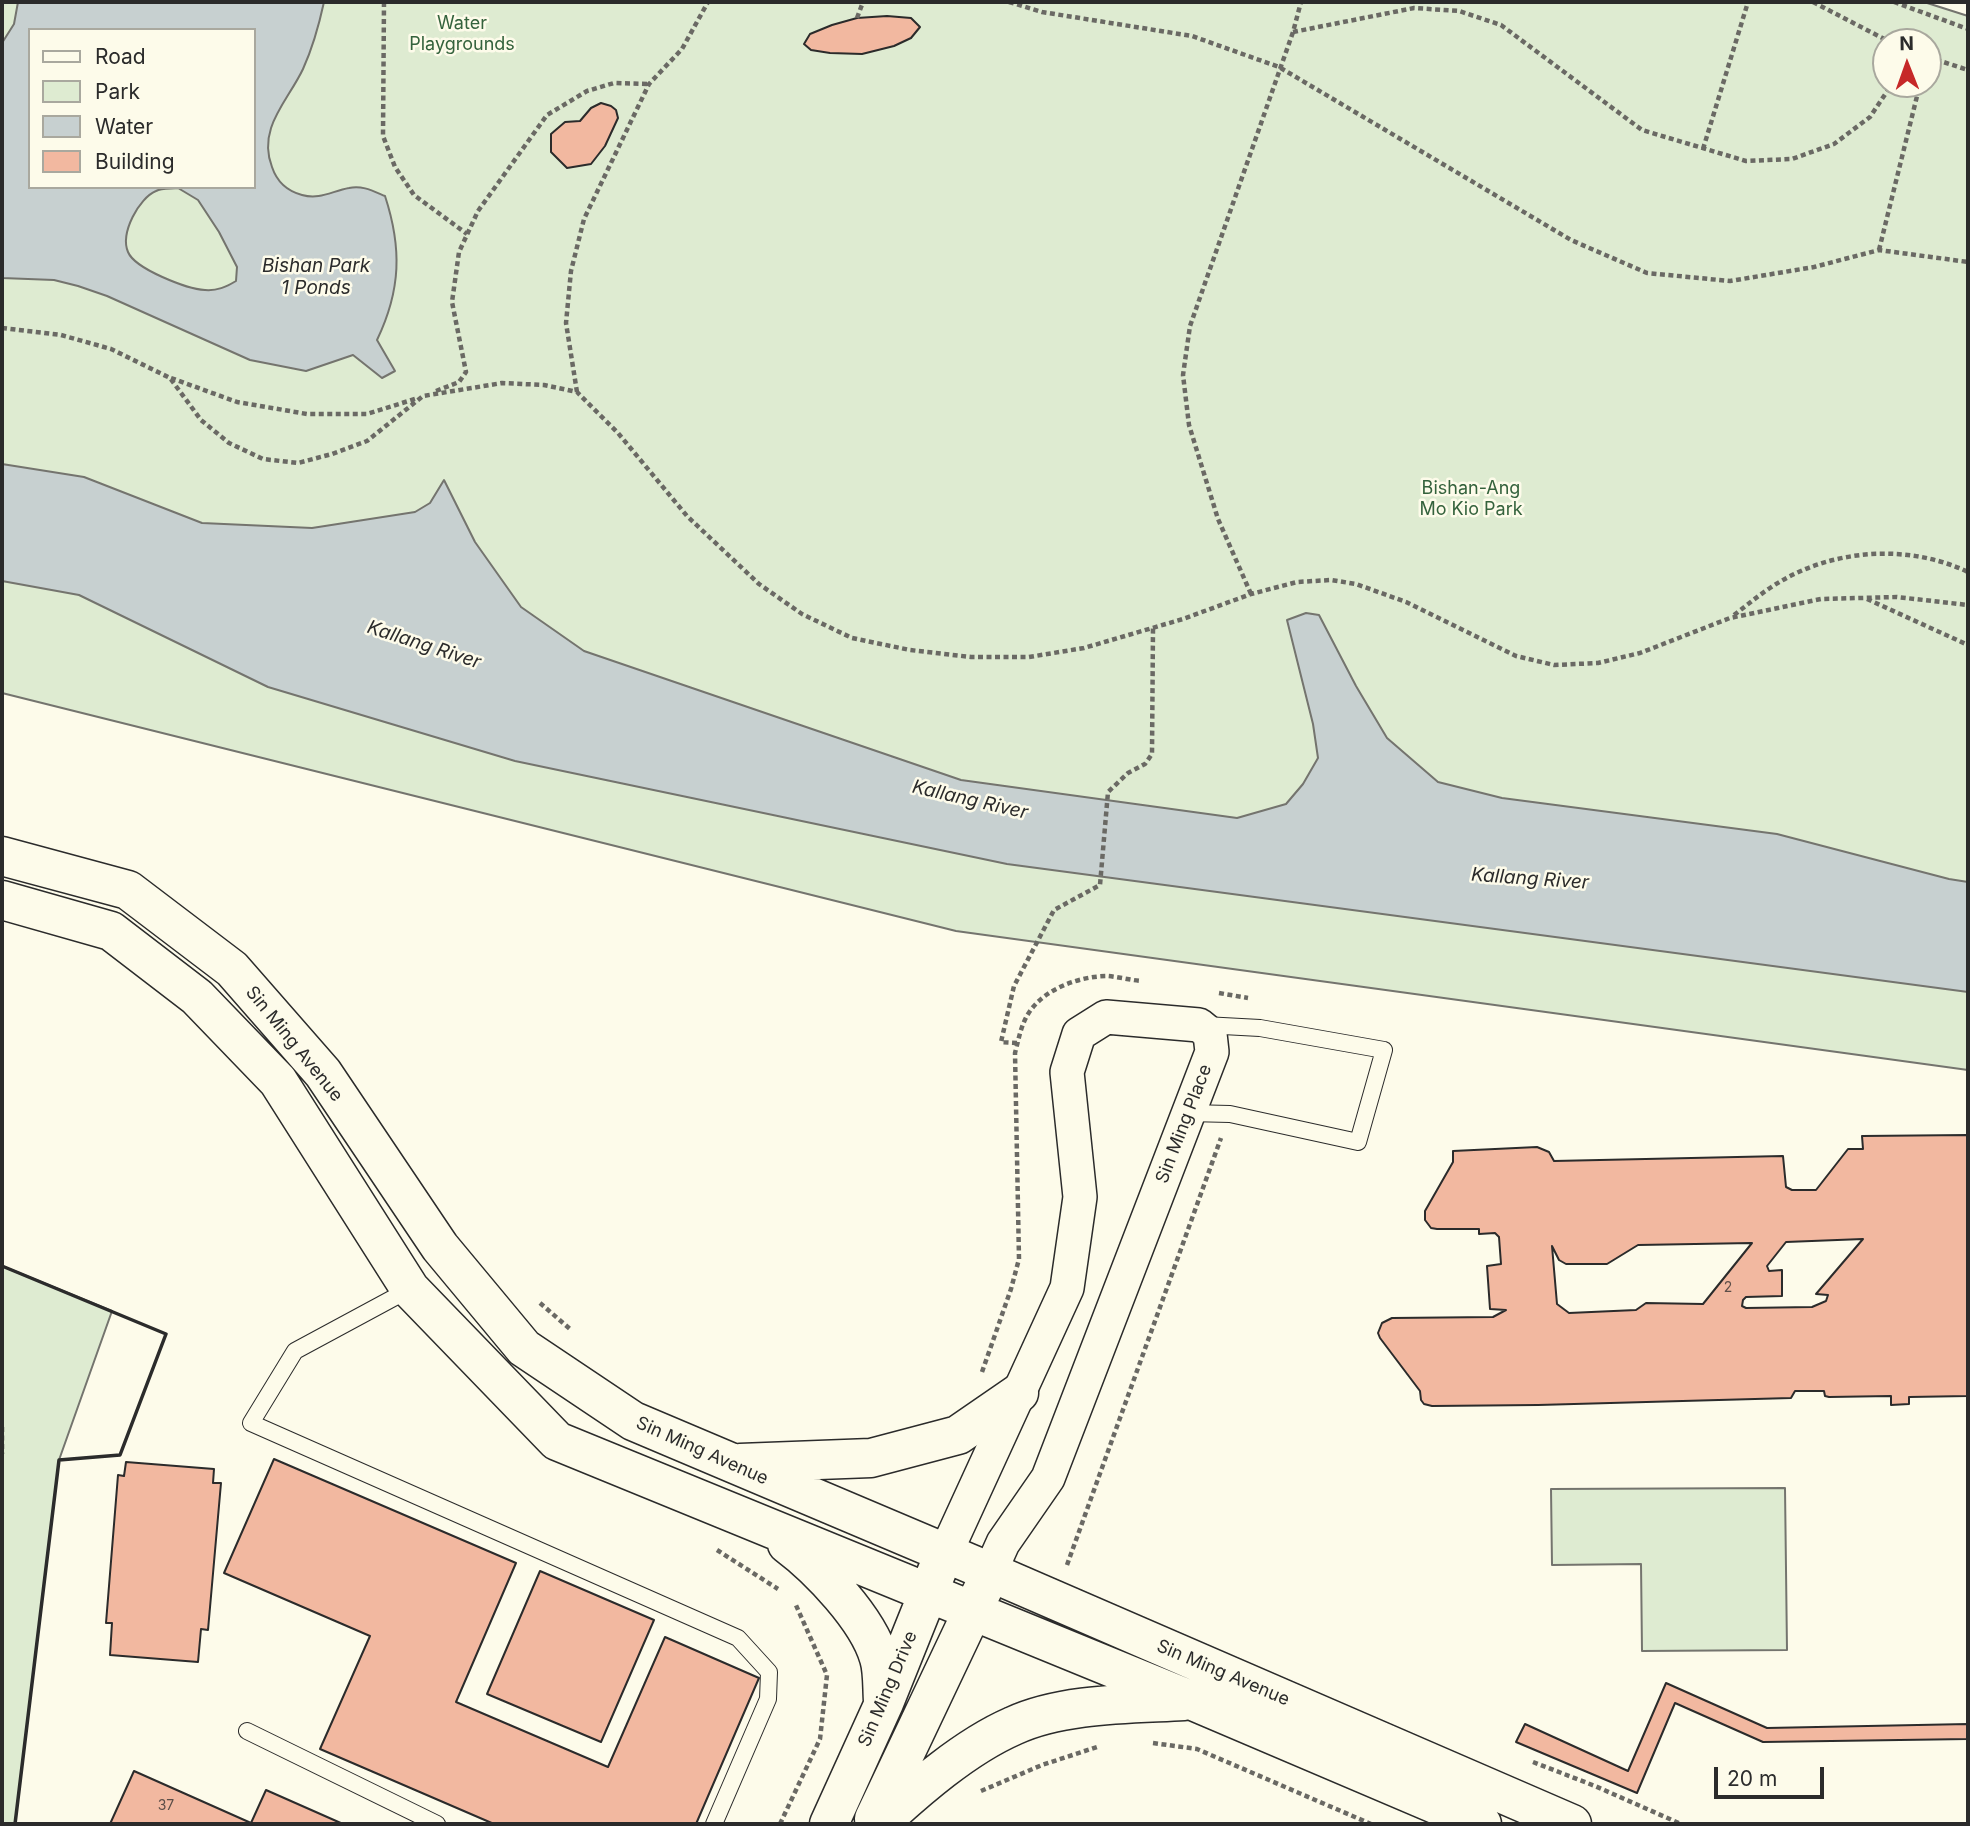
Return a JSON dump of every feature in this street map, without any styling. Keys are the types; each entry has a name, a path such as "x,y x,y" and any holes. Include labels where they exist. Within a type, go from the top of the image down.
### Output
{"main road":[{"name":"Sin Ming Avenue","path":"2,856 128,890 232,969 323,1073 440,1247 523,1348 632,1421 990,1572 1572,1824"},
{"name":"Sin Ming Avenue","path":"2,900 111,931 197,997 278,1081 410,1290 556,1441 1193,1701 1482,1824"},
{"path":"727,1463 871,1458 958,1435 1018,1393"},
{"path":"753,1520 793,1549 852,1608 877,1652 884,1703"},
{"name":"Sin Ming Drive","path":"829,1824 884,1703 945,1553"},
{"path":"872,1824 974,1612 990,1572"},
{"path":"879,1824 933,1776 1013,1726 1046,1715 1078,1710 1193,1701"}],"street":[{"path":"945,1553 1067,1288 1080,1197 1067,1072 1079,1034 1106,1017 1199,1025"},
{"name":"Sin Ming Place","path":"990,1572 1003,1543 1048,1478 1212,1052 1210,1034 1199,1025"}],"lane":[{"path":"1188,1113 1230,1114 1358,1142 1384,1051 1260,1028 1199,1025"},
{"path":"410,1290 295,1352 251,1423 738,1638 769,1672 768,1699 714,1824"},
{"path":"247,1731 437,1824"}],"path":[{"path":"384,2 383,136 395,167 414,195 467,234"},
{"path":"577,392 566,323 570,271 584,219 649,83 682,49 708,2"},
{"path":"857,18 863,2"},
{"path":"1009,2 1042,12 1192,36 1279,67 1571,240 1647,273 1730,281 1814,267 1880,250 1968,262"},
{"path":"1251,594 1217,519 1189,425 1183,375 1189,326 1293,32 1301,2"},
{"path":"1703,149 1748,2"},
{"path":"1813,2 1872,33"},
{"path":"1894,2 1968,29"},
{"path":"1293,32 1414,8 1459,11 1501,25 1642,130 1746,161 1792,159 1834,144 1870,117 1883,98"},
{"path":"1942,62 1968,70"},
{"path":"2,328 61,335 111,349 170,378 237,402 307,414 368,414 423,396 459,382 466,372 452,302 459,252 478,211 547,115 587,91 614,83 649,83"},
{"path":"1880,250 1917,98"},
{"path":"170,378 201,420 229,443 263,459 298,463 367,441 423,396 502,383 544,385 577,392 618,433 688,516 759,584 803,614 852,638 910,650 971,657 1029,657 1084,648 1153,628 1251,594 1297,582 1331,580 1356,584 1406,602 1516,656 1554,665 1598,663 1640,653 1730,618 1821,599 1897,597 1968,605"},
{"path":"1730,618 1774,585 1838,558 1907,554 1939,560 1968,572"},
{"path":"1863,597 1968,645"},
{"path":"1017,1043 1001,1042 1014,986 1054,910 1100,886 1108,792 1128,773 1145,764 1153,750 1153,628"},
{"path":"539,1302 578,1337"},
{"path":"2,1427 2,1454"},
{"path":"1147,1742 1196,1749 1371,1824"},
{"path":"979,1792 1042,1765 1099,1746"}],"green space":[{"name":"Bishan-Ang Mo Kio Park","path":"2,2 1924,2 1968,16 1968,1070 956,931 2,693"},
{"path":"2,1266 112,1311 59,1460 15,1824 2,1824"},
{"path":"1785,1488 1787,1650 1642,1651 1641,1564 1552,1565 1551,1489"}],"water":[{"name":"Bishan Park 1 Ponds","path":"18,2 324,2 307,61 271,127 268,153 277,177 283,185 297,193 308,196 326,195 358,187 385,196 394,233 396,269 391,304 377,340 395,371 382,378 353,355 306,371 250,360 107,296 78,286 54,280 2,278 2,43 14,24"},
{"name":"Kallang River","path":"2,464 84,477 202,523 312,528 415,512 430,503 444,480 475,542 521,607 584,651 961,780 1237,818 1286,804 1303,784 1318,758 1313,724 1287,620 1306,613 1319,615 1387,738 1438,782 1502,798 1777,834 1968,882 1968,992 1007,864 515,761 268,687 79,595 2,581"}],"building":[{"path":"857,18 911,18 920,27 911,38 894,46 862,54 811,50 804,44 810,34 832,25"},
{"path":"601,103 616,110 618,118 605,146 591,164 567,168 551,152 551,134 565,122 580,121 591,108"},
{"path":"1968,1135 1968,1396 1909,1397 1909,1404 1891,1405 1891,1396 1829,1397 1825,1396 1824,1391 1795,1391 1791,1398 1432,1406 1421,1400 1420,1391 1378,1333 1382,1323 1392,1318 1493,1317 1506,1310 1490,1309 1487,1266 1501,1264 1499,1237 1495,1233 1479,1234 1479,1229 1431,1228 1425,1220 1425,1211 1453,1162 1453,1151 1537,1147 1549,1152 1554,1161 1783,1156 1786,1187 1792,1190 1816,1190 1848,1149 1863,1149 1862,1136"},
{"path":"1863,1239 1816,1294 1828,1295 1826,1301 1812,1307 1742,1306 1746,1297 1782,1296 1782,1270 1769,1271 1767,1266 1786,1242"},
{"path":"1752,1243 1703,1304 1646,1303 1636,1310 1569,1313 1557,1304 1552,1246 1559,1260 1566,1264 1607,1264 1638,1245"},
{"path":"274,1459 516,1563 456,1702 608,1767 665,1637 759,1678 696,1824 494,1824 320,1749 370,1636 224,1573"},
{"path":"126,1462 214,1469 213,1483 221,1483 208,1630 201,1629 198,1662 110,1655 112,1623 106,1623 118,1475 124,1476"},
{"path":"540,1571 654,1620 601,1742 487,1694"},
{"path":"1666,1683 1767,1728 1968,1724 1968,1739 1763,1742 1675,1703 1637,1793 1516,1742 1525,1724 1628,1771"},
{"path":"134,1771 251,1823 266,1790 343,1824 110,1824"}],"wall":[{"path":"2,1266 166,1334 120,1455 59,1460 15,1824"}],"park label":[{"name":"Water Playgrounds","path":"462,34"}]}
